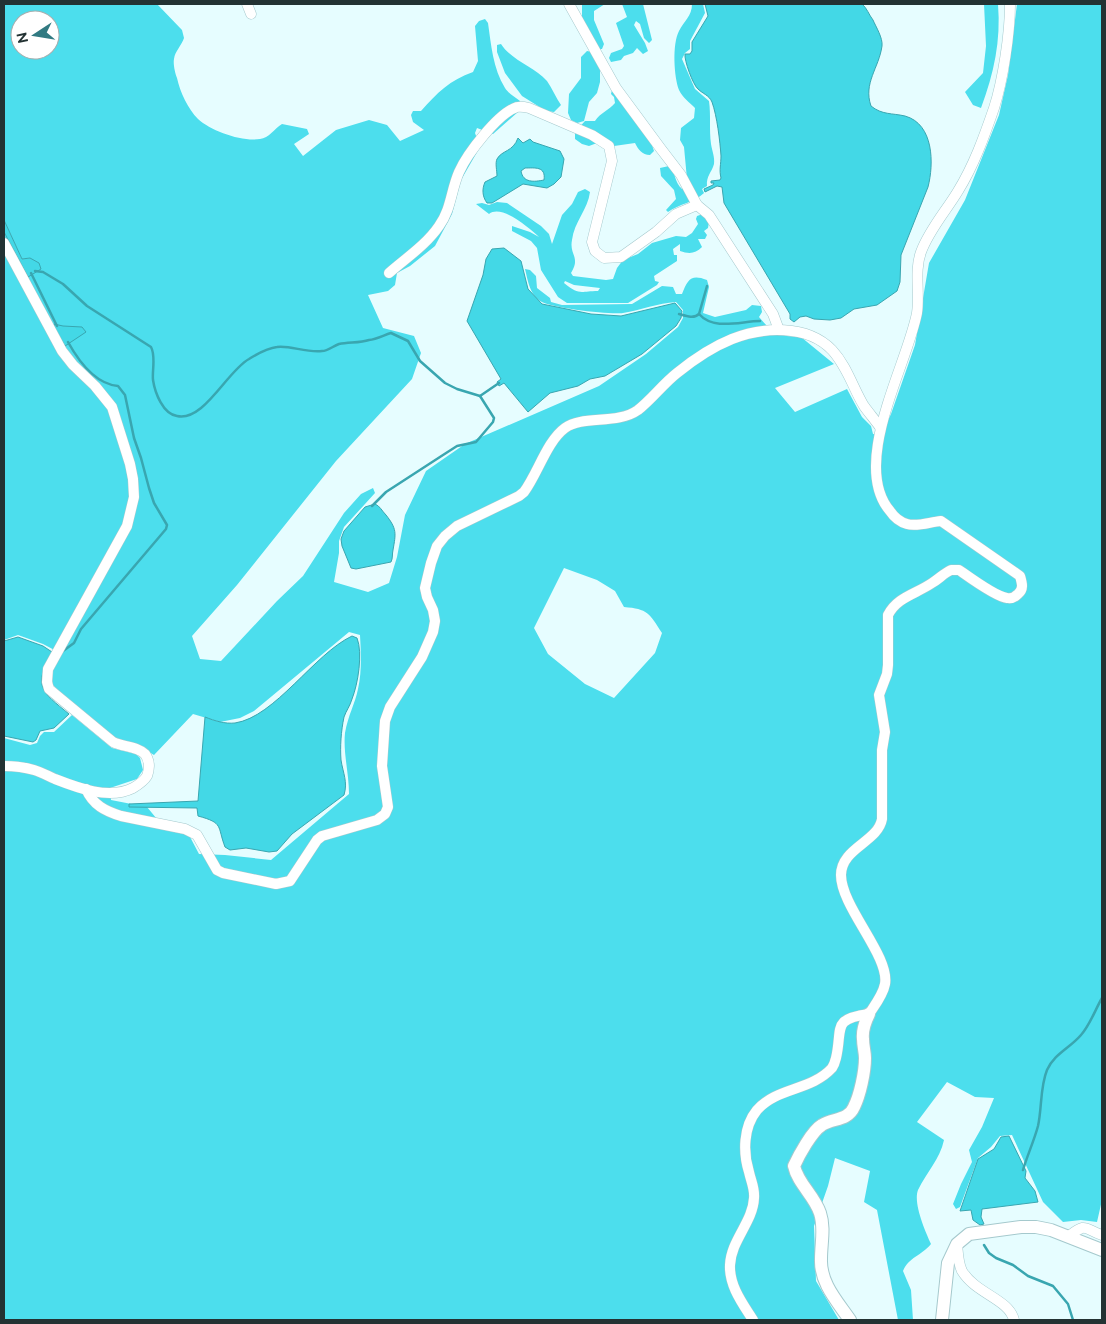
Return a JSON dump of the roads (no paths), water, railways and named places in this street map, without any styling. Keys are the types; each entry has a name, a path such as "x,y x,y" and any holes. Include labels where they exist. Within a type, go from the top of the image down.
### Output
{"street":[{"path":"569,4 616,88 681,175 697,205 708,215 773,314 779,330"},
{"path":"850,1320 826,1284 820,1260 823,1231 821,1215 816,1203 799,1180 794,1166 817,1130 823,1124 841,1119 854,1108 865,1070 862,1040 863,1027 885,986 886,977 881,962 847,896 842,883 841,873 843,864 850,854 881,825 882,757 885,732 879,695 887,674 888,615 898,601 932,583 951,570 959,570 1000,596 1009,599 1020,592 1023,584 1020,576 941,521 913,526 899,521 879,495 875,476 880,427 917,313 920,253 970,170 995,106 1003,68 1010,4"},
{"path":"389,273 429,239 440,224 450,204 458,174 468,156 483,136 507,113 519,107 529,108 592,135 609,146 612,161 592,242 595,251 604,258 621,257 656,232 676,214 697,205"},
{"path":"4,242 62,351 112,407 133,479 134,498 126,526 48,669 47,682 49,689 54,694 113,742 141,750 150,764 144,780 129,790 108,793 86,790 36,770 19,766 4,766"},
{"path":"86,790 90,798 98,806 111,813 185,829 197,835 218,870 223,874 276,884 290,881 317,840 322,836 377,820 385,814 388,806 382,766 385,721 390,707 422,657 433,632 434,610 427,597 425,588 426,578 438,546 456,526 524,492 559,434 567,427 580,423 625,416 638,410 676,374 718,345 751,334 779,330 804,332 832,349 841,361 864,406 880,427"},
{"path":"754,1320 735,1290 730,1266 736,1242 751,1214 754,1198 753,1184 744,1151 751,1120 757,1109 775,1096 808,1085 821,1078 834,1066 838,1048 838,1037 846,1019 869,1014"},
{"path":"942,1320 948,1263 957,1244 969,1234 1021,1227 1051,1230 1102,1250"},
{"path":"1069,1236 1087,1227 1102,1235"},
{"path":"957,1244 958,1260 970,1281 1006,1306 1012,1312 1014,1320"}],"waterway":[{"path":"35,271 43,272 63,284 87,306 151,347 154,359 153,380 158,397 164,407 177,416 187,416 197,411 206,404 241,365 255,355 270,349 287,347 310,351 324,351 339,344 366,341 391,333 408,341 420,361 445,383 480,396 494,418 493,422 476,442 457,446 386,492 372,506"},
{"path":"31,273 57,326"},
{"path":"699,314 707,286"},
{"path":"679,314 692,317 699,314 705,319 720,324 760,321"},
{"path":"63,651 74,643 81,629 166,529 167,525 154,503 149,488 134,438 125,395 118,386 102,381 88,370 68,342"},
{"path":"480,396 499,383"},
{"path":"1023,1170 1038,1126 1043,1083 1047,1070 1058,1055 1077,1040 1084,1031 1102,998"},
{"path":"984,1245 989,1253 996,1258 1013,1265 1028,1276 1053,1286 1068,1304 1073,1320"}]}
